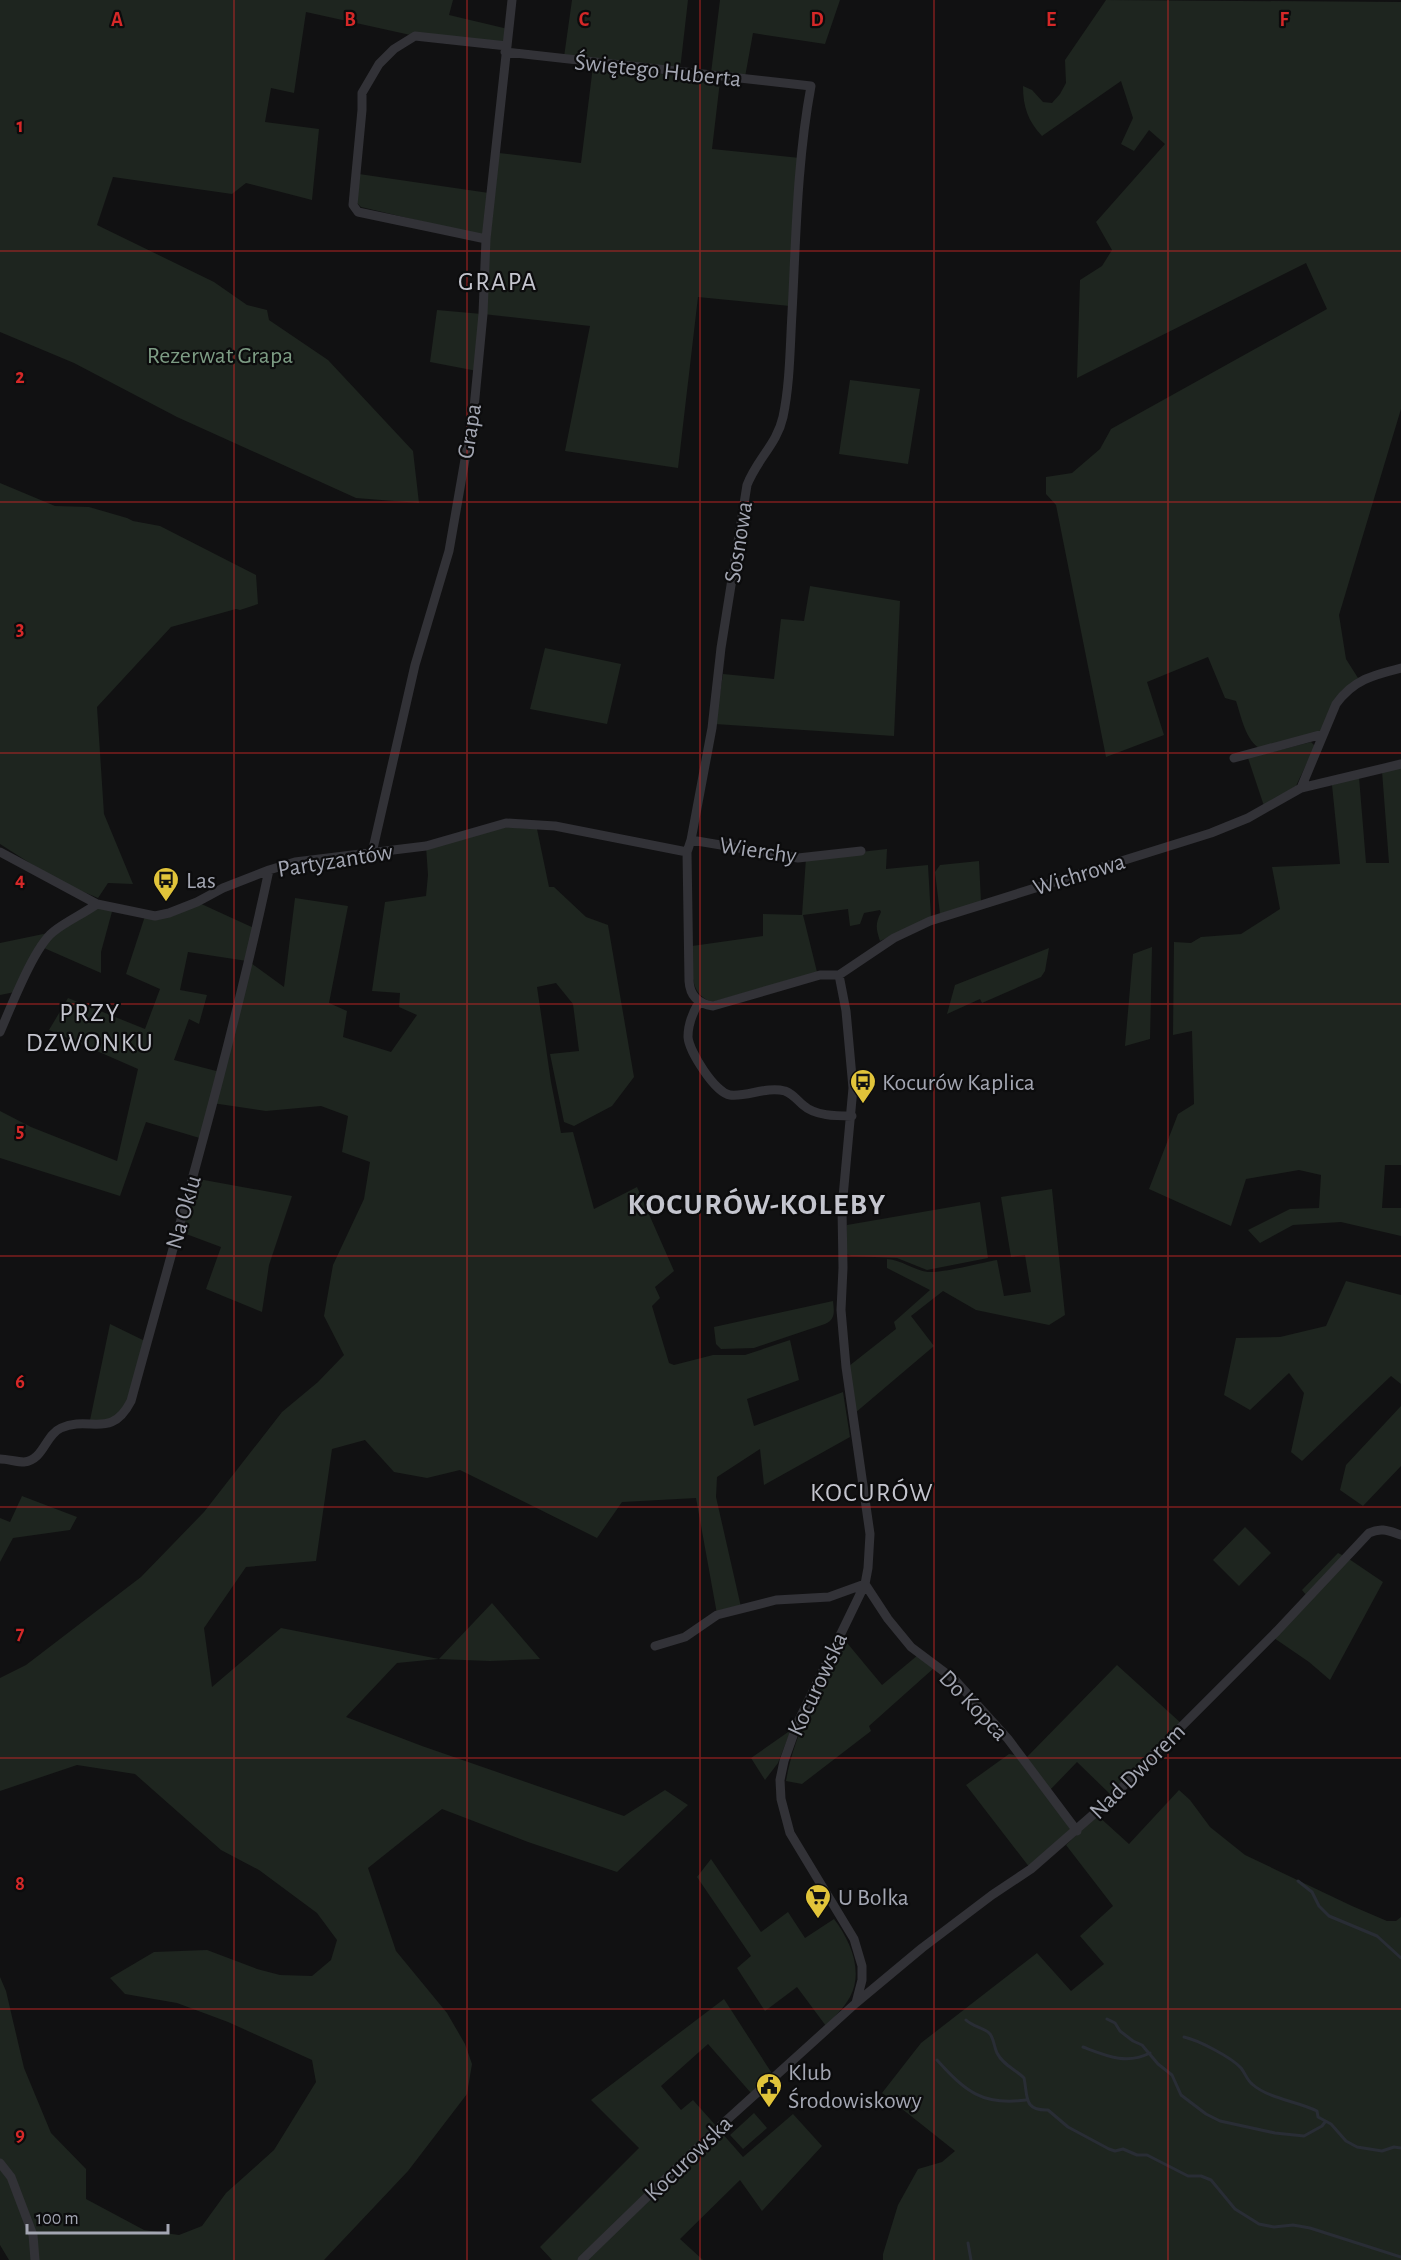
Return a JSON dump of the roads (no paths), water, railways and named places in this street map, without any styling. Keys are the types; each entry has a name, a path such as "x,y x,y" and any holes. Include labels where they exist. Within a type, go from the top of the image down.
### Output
{"street":[{"name":"Grapa","path":"372,853 415,665 449,550 474,408 483,314 486,239 512,0"},
{"name":"Świętego Huberta","path":"486,239 358,212 352,205 362,93 379,64 394,49 415,36 811,86"},
{"name":"Sosnowa","path":"699,1002 691,994 689,981 687,852 692,840 712,728 721,648 747,485 753,468 777,436 783,416 790,344 803,133 811,86"},
{"path":"1301,788 1336,704 1344,692 1360,680 1401,668"},
{"path":"1234,758 1323,734"},
{"name":"Wichrowa","path":"699,1002 713,1006 820,975 839,975 894,938 930,921 1211,833 1248,818 1301,788 1401,764"},
{"name":"Partyzantów","path":"0,852 97,904 155,916 188,906 223,888 295,862 426,846 503,823 517,822 555,826 687,852"},
{"name":"Wierchy","path":"692,840 798,858 861,851"},
{"name":"Na Oklu","path":"0,1459 24,1462 35,1458 56,1431 75,1424 106,1424 119,1419 130,1401 196,1168 242,988 269,870"},
{"path":"0,1032 40,945 53,932 97,904"},
{"name":"Kocurowska","path":"582,2260 718,2128 856,2003 862,1980 862,1965 854,1939 790,1833 781,1799 780,1780 784,1761 798,1722 865,1584 868,1568 870,1534 846,1366 841,1310 842,1208 853,1088 846,1011 839,975"},
{"path":"699,1002 688,1037 691,1048 715,1086 722,1092 729,1095 782,1090 812,1111 836,1116 852,1116"},
{"name":"Nad Dworem","path":"856,2003 922,1948 992,1895 1031,1869 1077,1831 1277,1631 1369,1533 1382,1529 1401,1535"},
{"path":"655,1646 685,1637 717,1615 776,1600 829,1597 865,1584"},
{"name":"Do Kopca","path":"865,1584 888,1619 911,1647 955,1680 1008,1739 1077,1831"},
{"path":"0,2163 11,2177 33,2235 34,2260"}],"waterway":[{"path":"1298,1881 1312,1892 1319,1906 1329,1916 1377,1936 1401,1958"},
{"path":"1107,2019 1115,2023 1120,2031 1133,2041 1142,2045 1158,2064 1172,2075 1181,2095 1206,2114 1220,2121 1275,2133 1304,2136 1325,2122"},
{"path":"966,2020 988,2032 1000,2057 1024,2078 1030,2105 1040,2110 1048,2110 1068,2127 1109,2149 1115,2151 1123,2149 1137,2155 1147,2155 1188,2176 1201,2176 1211,2180 1235,2209 1259,2224 1274,2227 1293,2225 1310,2228 1401,2257"},
{"path":"1184,2037 1206,2045 1230,2059 1259,2089 1317,2111 1318,2117 1331,2124 1346,2141 1357,2147 1382,2151 1394,2147 1401,2148"},
{"path":"1083,2047 1125,2059 1150,2053"},
{"path":"937,2060 975,2094 997,2101 1026,2100"},
{"path":"968,2243 971,2260"}],"place":[{"name":"Las","path":"166,903"},
{"name":"Kocurów Kaplica","path":"863,1105"},
{"name":"U Bolka","path":"818,1920"},
{"name":"Klub Środowiskowy","path":"769,2109"}],"district":[{"name":"GRAPA","path":"498,281"},
{"name":"PRZY DZWONKU","path":"90,1027"},
{"name":"KOCURÓW-KOLEBY","path":"757,1204"},
{"name":"KOCURÓW","path":"872,1492"}],"park label":[{"name":"Rezerwat Grapa","path":"220,355"}]}
